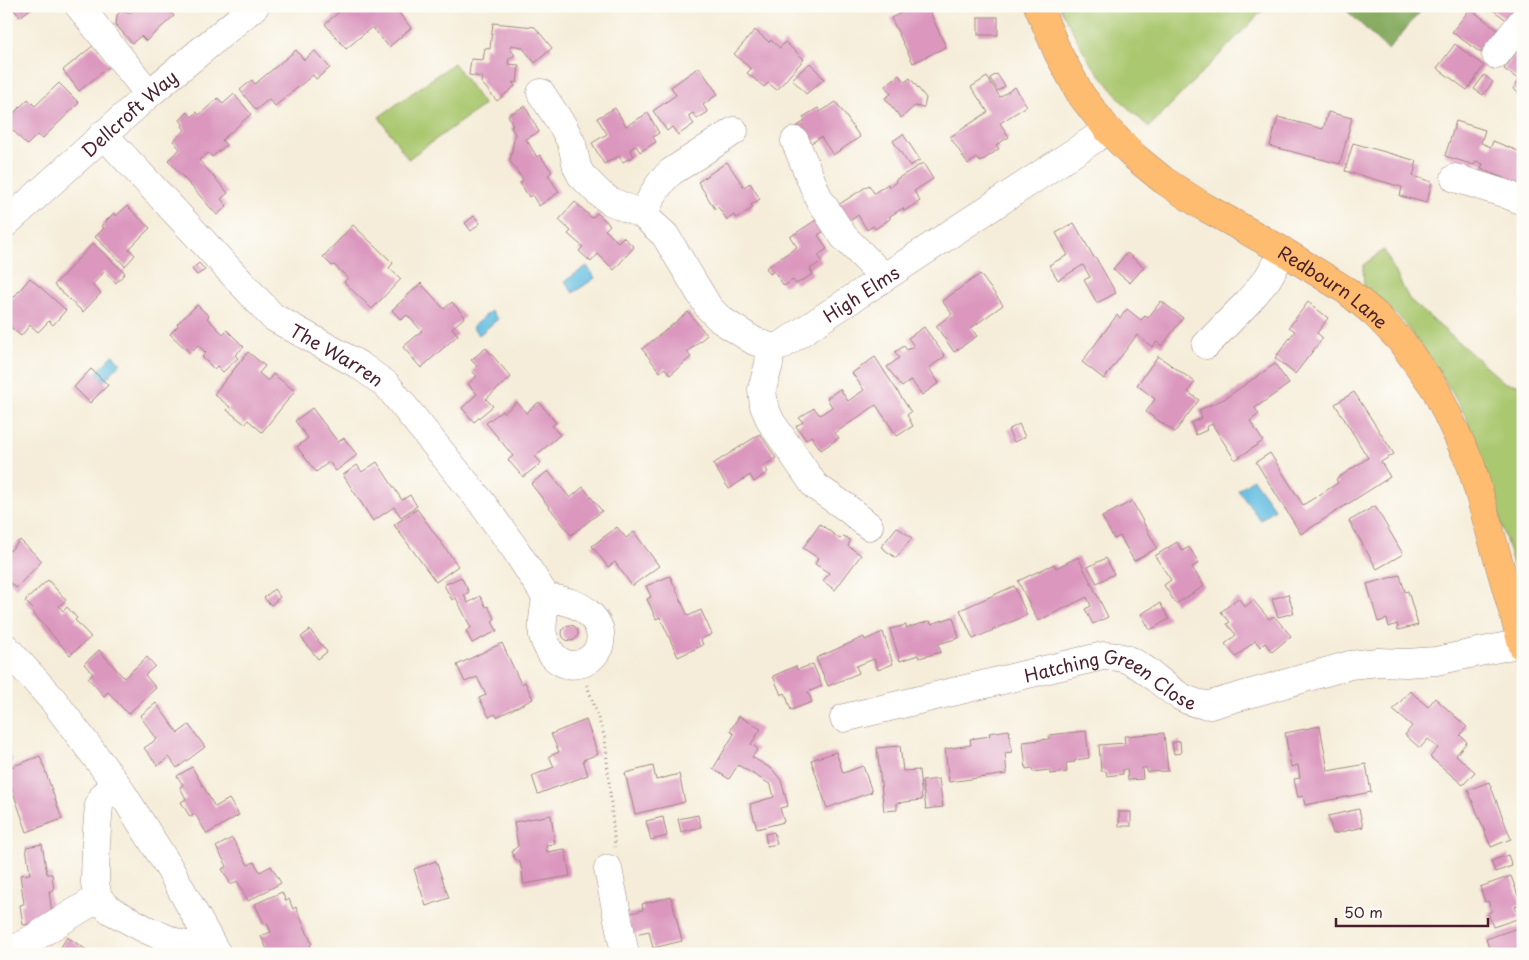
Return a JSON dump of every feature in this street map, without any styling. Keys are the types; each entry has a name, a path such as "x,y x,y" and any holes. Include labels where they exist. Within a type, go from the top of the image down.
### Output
{"main road":[{"name":"Redbourn Lane","path":"1038,6 1058,53 1081,95 1108,130 1134,157 1162,180 1201,205 1283,250 1346,292 1375,314 1401,341 1436,390 1470,465 1522,645"}],"street":[{"path":"79,6 148,94"},
{"name":"Dellcroft Way","path":"6,223 148,94 254,6"},
{"path":"1496,54 1523,20"},
{"path":"541,93 572,144 576,167 581,175 610,201 643,215 665,235 709,308 721,320 736,330 770,348 769,364 762,389 764,406 771,422 815,486 869,526"},
{"name":"High Elms","path":"770,348 781,346 1108,130"},
{"path":"643,215 655,188 663,178 734,131"},
{"name":"The Warren","path":"103,134 273,317 359,365 387,385 482,503 546,597"},
{"path":"795,141 819,198 844,236 884,277"},
{"path":"1455,178 1523,201"},
{"path":"1206,345 1248,302 1268,278 1283,250"},
{"path":"546,597 577,606 586,611 596,623 602,635 601,643 588,660 580,664 570,665 555,658 548,648 543,635 546,597"},
{"name":"Hatching Green Close","path":"844,718 1102,656 1126,659 1138,665 1170,690 1188,701 1198,704 1210,704 1350,665 1378,662 1436,661 1522,645"},
{"path":"6,648 53,700 117,785 167,864 217,953"},
{"path":"117,785 104,795 100,805 95,859 95,883 98,898 110,910 145,929 178,943 217,953"},
{"path":"608,869 625,954"},
{"path":"8,954 98,898"}],"path":[{"path":"588,660 587,686 605,738 607,757 615,851 608,869"}],"green space":[{"path":"1059,6 1267,6 1149,127 1125,105 1089,61"},
{"path":"1342,6 1425,6 1388,50"},
{"path":"454,63 484,105 408,159 379,117"},
{"path":"1384,250 1409,299 1505,383 1523,385 1523,599 1488,478 1466,417 1437,367 1401,319 1364,287 1363,265"}],"water":[{"path":"587,266 595,278 573,293 565,281"},
{"path":"491,311 498,319 479,335 472,327"},
{"path":"113,355 121,363 104,381 96,373"},
{"path":"1253,479 1275,509 1260,520 1238,490"}],"building":[{"path":"11,6 34,6 20,17"},
{"path":"138,6 172,6 169,9 174,16 146,41 141,36 132,43 116,25 117,15 122,10 130,13"},
{"path":"346,6 393,6 411,28 389,47 372,27 346,49 325,24"},
{"path":"915,6 927,6 946,47 913,63 891,18"},
{"path":"1487,6 1519,6 1508,21"},
{"path":"1470,9 1498,30 1481,53 1452,32"},
{"path":"978,17 998,17 998,35 978,35"},
{"path":"493,23 535,27 552,48 535,63 522,47 511,45 510,49 515,55 509,59 508,64 519,65 517,83 512,82 515,86 497,101 481,82 482,77 469,75 471,59 483,60 485,48 490,49"},
{"path":"755,30 769,42 771,40 780,48 785,42 804,59 777,90 768,83 764,87 747,73 751,69 734,54"},
{"path":"1455,44 1484,66 1467,90 1437,68"},
{"path":"94,45 110,66 79,91 63,70"},
{"path":"1520,47 1523,49 1523,96 1513,89 1519,80 1504,69"},
{"path":"296,50 304,60 315,51 330,68 316,79 313,75 275,106 269,99 256,110 240,90 252,80 255,84"},
{"path":"810,63 824,79 806,94 792,79"},
{"path":"699,67 718,94 703,105 708,112 697,119 693,113 688,116 694,124 678,135 672,127 667,131 653,111 676,95 671,87"},
{"path":"997,74 1005,86 998,91 990,78"},
{"path":"899,75 905,82 910,78 926,98 924,108 915,106 901,118 885,98 891,94 885,86"},
{"path":"1484,75 1493,82 1483,95 1474,89"},
{"path":"987,77 1000,97 1015,87 1027,106 1000,123 1009,137 996,145 999,149 980,162 977,158 968,164 950,137 988,112 971,87"},
{"path":"59,83 79,103 42,139 37,135 27,145 6,121 28,99 35,106"},
{"path":"234,94 251,114 222,140 226,145 212,157 208,153 199,160 228,193 221,199 227,206 217,215 168,160 180,149 173,141 185,130 180,120 188,112 192,117 197,112 199,115 218,98 223,104"},
{"path":"836,102 860,137 833,155 821,137 808,145 796,127 805,121 803,117 818,108 820,112"},
{"path":"525,106 539,132 526,139 537,157 540,155 552,172 548,175 559,192 539,206 532,195 529,197 520,183 523,180 510,161 515,134 508,115"},
{"path":"615,108 626,126 648,113 659,133 653,137 656,142 640,152 636,146 630,149 634,156 623,162 619,156 604,164 592,143 607,134 597,118"},
{"path":"1328,112 1352,118 1340,164 1270,146 1278,117 1323,129"},
{"path":"1456,121 1485,130 1481,143 1491,147 1493,141 1523,153 1523,186 1481,169 1483,164 1476,161 1474,165 1445,156"},
{"path":"903,134 920,160 910,166 893,141"},
{"path":"1353,143 1417,161 1413,176 1432,182 1427,203 1400,196 1402,187 1345,171"},
{"path":"727,162 744,187 750,183 760,199 751,205 753,208 736,218 734,215 727,220 718,207 715,209 698,182"},
{"path":"923,163 933,179 914,191 920,201 904,211 903,208 890,216 890,219 875,229 873,226 867,230 858,215 846,224 835,207 869,185 874,193 888,184 889,187 896,182 895,180"},
{"path":"575,202 592,218 597,213 610,225 605,230 618,242 623,237 634,247 614,270 598,254 591,262 579,251 583,247 568,234 571,231 559,220"},
{"path":"127,206 150,228 129,249 135,255 125,266 95,237 104,228 101,226 114,213 116,216"},
{"path":"474,216 480,223 471,231 465,223"},
{"path":"822,216 829,228 818,235 827,249 818,255 822,261 810,269 813,274 796,284 793,280 784,286 774,271 770,274 766,268 797,247 790,237"},
{"path":"1074,223 1116,293 1097,303 1084,280 1090,277 1083,265 1058,280 1049,265 1068,255 1056,233"},
{"path":"353,225 393,263 389,268 401,279 372,309 344,282 348,278 323,257"},
{"path":"93,243 125,273 116,283 104,272 92,285 101,293 83,312 54,285"},
{"path":"1127,253 1144,267 1130,283 1113,269"},
{"path":"199,263 205,270 197,275 192,269"},
{"path":"980,274 1003,305 971,328 977,336 954,352 936,326 952,314 942,301"},
{"path":"30,278 66,310 53,325 49,321 38,332 30,325 21,336 6,323 6,302 8,304"},
{"path":"421,283 444,309 452,302 465,317 452,328 458,335 421,368 403,347 422,331 407,315 401,320 392,310"},
{"path":"1161,301 1183,318 1162,346 1157,342 1152,347 1137,335 1104,379 1082,362 1117,315 1120,318 1127,309 1141,320 1145,316 1148,318"},
{"path":"1308,302 1328,318 1317,333 1323,338 1295,374 1275,358 1295,331 1289,327"},
{"path":"197,305 209,316 207,318 223,334 227,330 244,347 235,355 238,358 223,372 217,366 214,369 202,357 206,353 198,345 190,353 170,334 178,326 177,324"},
{"path":"688,312 707,335 687,352 691,357 670,375 665,368 660,372 642,349"},
{"path":"924,327 945,356 929,368 939,383 922,395 911,380 902,387 887,367 899,358 895,352 904,346 907,350 914,346 908,338"},
{"path":"486,348 511,377 486,399 493,406 474,422 462,408 477,394 468,384 477,376 472,371 477,366 471,360"},
{"path":"248,352 265,366 259,373 268,381 273,374 295,391 262,432 248,420 245,424 227,410 230,407 214,394"},
{"path":"1158,356 1195,382 1188,392 1199,400 1175,432 1146,412 1155,399 1137,385"},
{"path":"875,357 911,412 907,415 913,426 897,436 876,405 835,433 839,438 821,450 811,436 806,440 796,426 803,422 799,418 814,408 820,415 832,407 827,398 840,389 848,401 864,390 852,373"},
{"path":"1275,364 1289,384 1255,408 1259,414 1250,421 1263,441 1235,460 1212,424 1206,427 1207,430 1196,435 1191,423 1202,418 1199,410 1224,399"},
{"path":"91,369 108,385 90,403 74,387"},
{"path":"1354,392 1394,454 1381,462 1390,477 1301,534 1256,462 1270,453 1303,505 1338,483 1336,479 1368,458 1335,404"},
{"path":"517,402 526,413 539,402 556,423 552,426 560,435 535,456 541,463 523,477 508,460 513,456 486,423 502,411 504,413"},
{"path":"312,408 338,442 344,438 357,455 336,471 329,462 316,472 297,447 308,438 295,421"},
{"path":"1019,424 1025,437 1014,442 1008,430"},
{"path":"760,434 776,458 764,466 768,472 754,482 750,475 729,489 713,464"},
{"path":"377,462 402,500 410,495 417,506 401,517 394,507 373,521 343,475 357,465 362,472"},
{"path":"548,471 570,498 583,487 602,511 571,535 531,484"},
{"path":"1132,501 1157,548 1134,561 1120,536 1114,539 1102,517"},
{"path":"1375,506 1403,554 1377,569 1349,521"},
{"path":"417,509 458,566 436,582 394,525"},
{"path":"820,524 840,539 843,536 848,538 850,541 848,546 861,555 835,590 823,581 829,573 815,564 818,558 803,548"},
{"path":"617,527 626,538 634,532 659,566 632,586 615,562 608,567 592,546"},
{"path":"897,527 912,538 896,558 881,547"},
{"path":"20,540 42,561 16,588 6,579 6,547 10,551"},
{"path":"1177,542 1182,551 1189,547 1199,563 1192,567 1204,586 1176,604 1164,585 1171,580 1155,556"},
{"path":"1078,557 1108,617 1093,624 1085,609 1091,606 1087,597 1038,621 1018,581 1054,564 1056,568"},
{"path":"1106,558 1114,574 1097,583 1088,567"},
{"path":"1400,575 1405,592 1408,591 1418,625 1398,630 1397,624 1389,627 1387,619 1378,622 1367,584"},
{"path":"670,576 688,616 701,610 712,634 701,639 703,645 678,657 660,617 656,619 647,599 651,597 646,586"},
{"path":"461,577 469,592 464,595 468,603 480,596 495,619 492,621 497,631 472,643 466,631 471,628 456,598 452,600 444,585"},
{"path":"48,580 66,600 59,606 63,611 67,607 77,618 75,620 91,637 70,655 32,612 34,610 25,601"},
{"path":"1014,586 1027,615 973,639 960,610"},
{"path":"274,589 280,597 271,605 264,598"},
{"path":"1288,594 1294,613 1278,617 1272,599"},
{"path":"1238,598 1245,607 1253,600 1269,619 1274,616 1291,636 1272,652 1265,643 1261,647 1255,641 1236,657 1225,644 1236,635 1227,624 1230,622 1221,612"},
{"path":"1160,603 1169,619 1150,630 1141,614"},
{"path":"953,617 959,638 938,644 941,652 919,658 918,655 900,661 890,629 906,625 906,628 930,621 931,624"},
{"path":"570,625 578,633 570,641 562,633"},
{"path":"310,630 327,652 318,659 301,637"},
{"path":"883,632 893,664 878,670 874,659 856,666 859,673 828,686 816,658 864,637 865,640"},
{"path":"502,643 521,684 525,682 533,699 497,717 495,714 489,717 479,698 486,695 477,677 465,682 457,665"},
{"path":"99,650 124,678 147,657 155,666 145,675 156,688 128,714 108,692 104,696 88,678 93,674 84,664"},
{"path":"813,664 822,686 808,692 812,702 791,710 785,693 781,695 773,676 796,666 797,670"},
{"path":"1410,691 1428,707 1435,698 1467,727 1460,735 1467,742 1456,755 1475,772 1463,785 1430,757 1438,748 1428,739 1420,748 1405,735 1412,726 1393,710"},
{"path":"156,703 178,733 189,725 205,747 177,768 169,757 158,766 144,748 157,739 140,716"},
{"path":"739,716 761,729 751,744 758,749 752,757 772,769 781,780 788,806 780,808 784,822 757,829 750,804 774,797 771,785 738,765 729,779 713,769 734,734 730,731"},
{"path":"586,720 598,754 583,760 588,775 538,794 532,776 554,767 549,756 559,752 551,734"},
{"path":"1320,726 1328,771 1366,764 1371,792 1305,805 1303,796 1298,797 1294,779 1300,778 1298,765 1291,767 1285,733"},
{"path":"1009,730 1012,752 1005,753 1007,774 949,782 945,749 971,745 970,739 990,736 989,733"},
{"path":"1086,731 1089,758 1066,763 1067,772 1050,774 1049,770 1033,772 1032,768 1026,769 1023,742 1049,739 1049,735"},
{"path":"1164,733 1168,771 1147,772 1147,768 1142,768 1143,779 1128,780 1127,769 1123,769 1123,774 1107,776 1106,771 1101,771 1099,745 1125,743 1124,736"},
{"path":"1180,741 1181,753 1174,754 1172,743"},
{"path":"900,746 903,771 919,770 922,800 897,803 897,810 884,811 877,748"},
{"path":"6,748 13,760 6,764"},
{"path":"836,752 843,773 863,766 872,792 827,808 811,760"},
{"path":"40,756 62,819 27,832 6,769"},
{"path":"653,766 656,780 679,774 685,802 635,814 625,773"},
{"path":"192,767 215,807 229,799 239,815 207,834 195,814 190,817 181,802 186,799 180,787 183,785 177,776"},
{"path":"939,779 943,807 926,809 922,781"},
{"path":"1489,782 1511,839 1491,847 1468,790"},
{"path":"1359,809 1363,827 1333,834 1328,816"},
{"path":"1119,812 1131,812 1131,826 1119,826"},
{"path":"551,815 555,844 546,845 547,852 565,849 570,876 524,884 520,862 514,858 512,851 518,846 514,822"},
{"path":"698,815 701,827 681,832 678,819"},
{"path":"663,817 667,836 651,840 646,821"},
{"path":"774,832 777,844 767,846 765,834"},
{"path":"232,838 248,865 254,862 260,872 271,866 281,883 248,901 237,881 231,885 222,869 227,866 216,847"},
{"path":"42,844 47,874 52,874 54,891 49,891 53,920 23,925 20,905 24,904 20,875 30,874 26,847"},
{"path":"1508,855 1512,866 1495,872 1491,861"},
{"path":"436,861 449,898 426,906 414,869"},
{"path":"1511,876 1521,904 1515,906 1520,918 1493,927 1488,913 1492,911 1488,901 1485,902 1480,887"},
{"path":"282,892 286,901 289,899 293,909 296,907 312,944 310,945 311,948 298,954 269,954 261,936 271,932 267,923 264,924 255,904"},
{"path":"671,897 682,941 653,948 649,931 631,935 627,914 643,910 642,904"},
{"path":"1523,926 1523,954 1491,954 1486,939"},
{"path":"67,937 93,954 57,954"}]}
